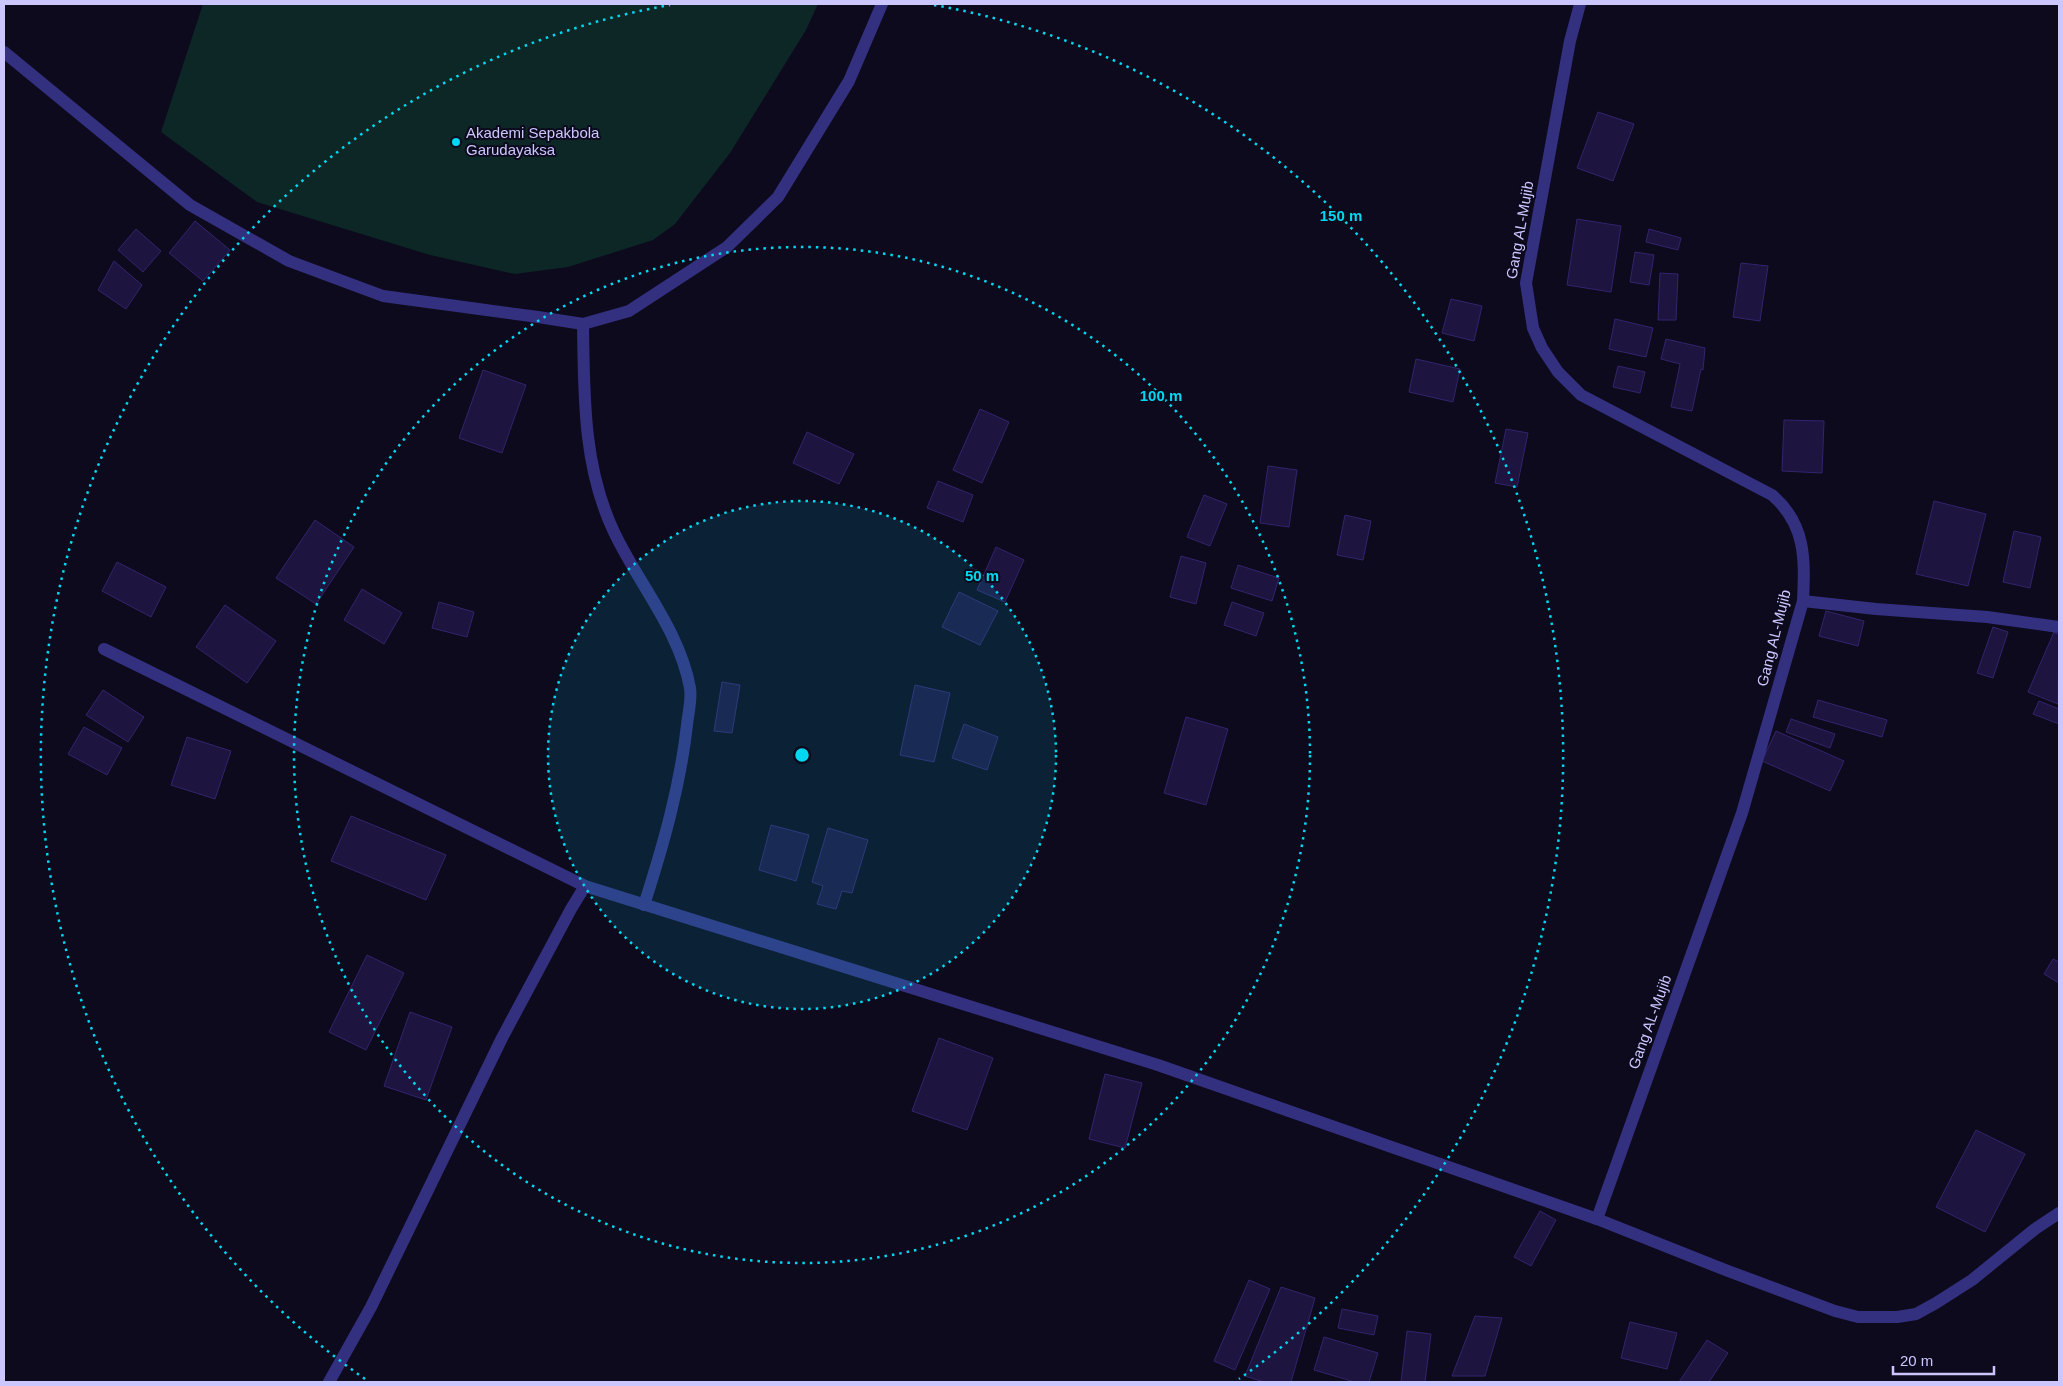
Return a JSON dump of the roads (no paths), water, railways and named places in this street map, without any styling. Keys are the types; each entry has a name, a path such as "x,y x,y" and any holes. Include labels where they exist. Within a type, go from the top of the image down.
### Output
{"street":[{"path":"4,52 190,205 289,261 383,296 583,324 629,311 727,247 778,197 849,81 882,4"},
{"name":"Gang AL-Mujib","path":"1580,4 1570,41 1526,283 1533,328 1542,348 1558,372 1581,395 1772,495 1782,504 1795,521 1803,552 1804,566 1803,601 1742,813 1598,1219"},
{"path":"583,324 584,395 590,460 599,495 614,532 666,625 682,658 690,690 683,761 669,826 644,905"},
{"path":"1803,601 1876,609 1988,616 2059,627"},
{"path":"104,649 586,886 1158,1065 1598,1219 1728,1272 1835,1311 1858,1317 1877,1318 1916,1314 1936,1304 1972,1280 2035,1229 2059,1213"},
{"path":"329,1382 371,1307 502,1038 571,909 586,886"}],"place":[{"name":"Akademi Sepakbola Garudayaksa","path":"456,142"}]}
